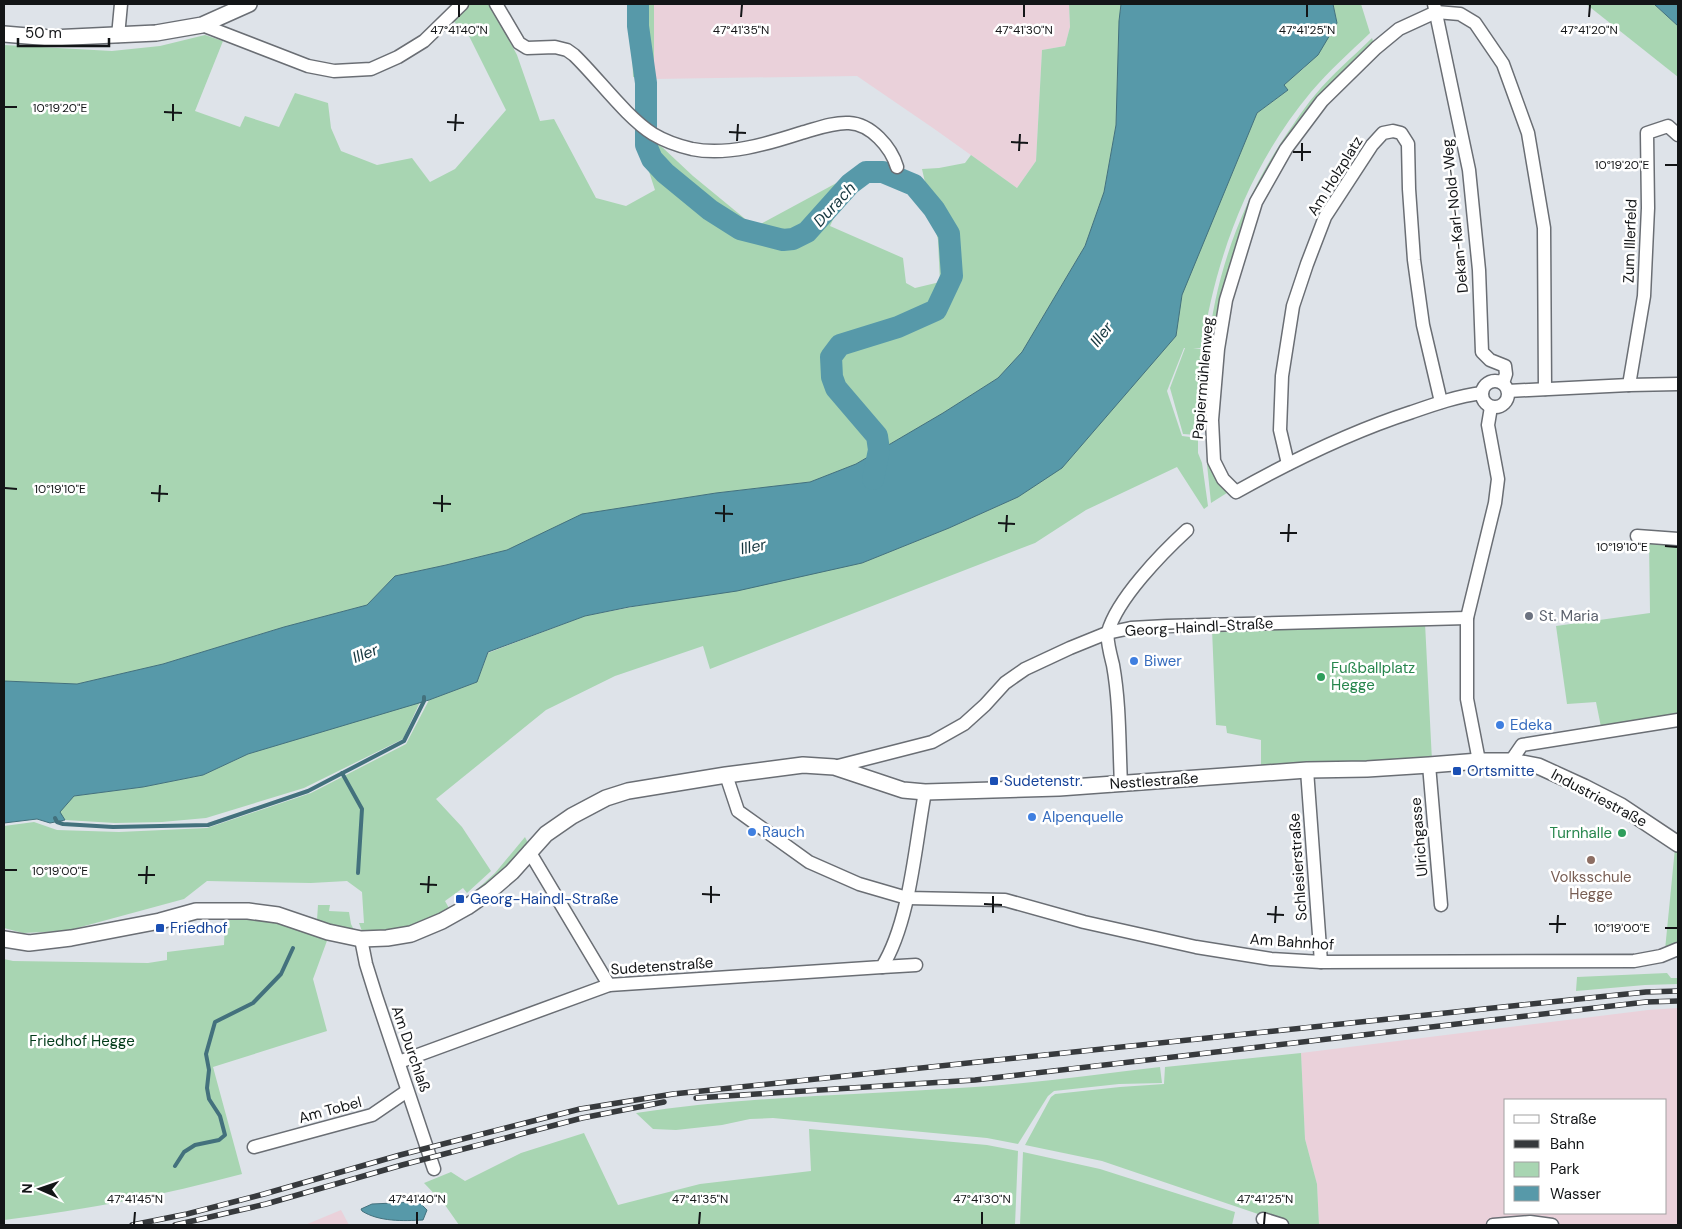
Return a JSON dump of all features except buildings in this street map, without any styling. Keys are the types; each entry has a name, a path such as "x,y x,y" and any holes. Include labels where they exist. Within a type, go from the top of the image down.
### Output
{"street":[{"path":"118,36 121,4"},
{"path":"4,34 51,38 156,33 202,25 248,4"},
{"path":"202,25 308,66 334,71 371,69 398,57 424,41 462,4"},
{"path":"496,4 518,44 526,48 556,47 567,50 652,134 692,149 715,151 745,148 826,126 849,123 860,125 883,142 893,155 897,167"},
{"path":"1435,8 1460,14 1475,24 1503,64 1528,133 1544,228 1545,389"},
{"name":"Dekan-Karl-Nold-Weg","path":"1435,8 1469,170 1479,270 1482,352 1490,360 1504,366 1506,387"},
{"name":"Papiermühlenweg","path":"1288,464 1236,492 1223,479 1214,461 1212,420 1218,349 1226,300 1256,202 1286,149 1329,94 1376,48 1399,29 1435,8"},
{"name":"Zum Illerfeld","path":"1629,385 1644,296 1648,208 1647,133 1668,126 1678,135"},
{"name":"Am Holzplatz","path":"1288,464 1280,430 1282,376 1293,306 1325,217 1372,145 1383,133 1393,131 1401,133 1408,144 1414,260 1423,325 1441,402"},
{"path":"1506,387 1508,398 1504,404 1498,408 1491,407 1484,402 1482,393 1486,385 1490,382 1498,381 1506,387 1545,389 1678,384"},
{"path":"1288,464 1328,444 1384,421 1441,402 1482,393"},
{"path":"1478,761 1467,699 1467,618 1496,503 1498,479 1488,425 1491,407"},
{"path":"1121,784 1118,719 1107,633 1124,601 1155,562 1187,530"},
{"path":"1636,536 1678,539"},
{"name":"Georg-Haindl-Straße","path":"4,939 29,943 71,938 160,921 196,911 248,911 278,915 328,932 361,939 387,938 411,934 442,921 490,892 512,872 546,834 572,816 606,798 628,791 726,775 803,765 834,767 932,742 964,724 985,705 1005,682 1025,669 1107,633 1131,628 1149,627 1467,618"},
{"path":"1511,762 1522,744 1678,720"},
{"name":"Industriestraße","path":"1478,761 1511,762 1538,766 1621,806 1678,844"},
{"name":"Nestlestraße","path":"834,767 903,790 925,792 1121,784 1307,770 1429,766 1478,761"},
{"name":"Ulrichgasse","path":"1429,766 1441,906"},
{"name":"Schlesierstraße","path":"1307,770 1321,962"},
{"name":"Am Bahnhof","path":"726,775 738,811 809,862 851,881 907,898 1005,900 1084,922 1196,947 1271,959 1321,962 1634,961 1661,956 1678,949"},
{"path":"882,967 891,952 907,898 925,792"},
{"path":"529,852 609,985"},
{"name":"Am Durchlaß","path":"361,939 366,964 376,996 434,1169"},
{"name":"Sudetenstraße","path":"399,1062 609,985 916,965"},
{"name":"Am Tobel","path":"254,1147 372,1116 407,1091"},
{"path":"1263,1219 1282,1225"},
{"path":"1494,1225 1530,1222 1552,1225"}],"shaded area":[{"path":"654,4 1069,4 1070,27 1065,46 1042,50 1036,161 1017,188 857,76 654,79"},
{"path":"1678,1008 1678,1225 1319,1225 1317,1184 1305,1139 1301,1053 1648,1010"},
{"path":"341,1210 349,1225 305,1225"}],"green space":[{"path":"466,4 490,4 517,55 540,121 554,119 596,198 626,206 655,190 636,132 662,147 693,176 755,227 855,173 830,226 903,258 906,283 915,288 940,282 938,240 922,169 965,163 971,155 1017,188 1036,161 1042,50 1065,46 1070,27 1069,4 1121,4 1116,125 1104,192 1085,246 1022,352 998,378 856,464 810,482 716,493 583,514 507,550 395,576 367,605 284,627 163,664 77,684 4,681 4,45 112,51 160,46 205,35 223,41 195,111 240,127 245,116 279,127 295,93 328,103 331,128 341,151 377,165 412,158 430,182 455,169 506,110 468,34 451,19"},
{"path":"631,4 654,4 654,79 633,77"},
{"path":"1333,4 1361,4 1370,33 1318,84 1289,120 1253,181 1239,212 1216,279 1202,348 1193,348 1201,349 1197,435 1183,434 1170,388 1185,348 1167,391 1182,436 1198,438 1198,453 1202,463 1208,506 1204,509 1177,467 1086,510 1035,543 710,669 703,646 615,676 546,710 436,799 462,827 491,871 467,893 463,888 445,901 450,910 412,929 363,934 359,923 364,923 362,892 347,881 311,883 207,881 184,899 66,931 23,933 4,928 4,826 34,822 57,830 119,832 207,828 311,793 406,744 429,700 477,682 488,653 585,616 862,563 949,528 1018,497 1176,336 1181,295 1257,113 1288,90 1283,85 1304,68 1337,23"},
{"path":"1586,4 1654,4 1678,26 1678,77"},
{"path":"1372,38 1374,44 1345,73 1254,201 1214,348 1208,348 1218,288 1226,259 1236,230 1262,174 1310,101 1328,80"},
{"path":"1213,463 1230,491 1211,503 1207,464"},
{"path":"1649,540 1678,543 1678,715 1601,727 1596,702 1567,704 1556,626 1650,613"},
{"name":"Fußballplatz Hegge","path":"1425,623 1432,761 1261,769 1261,740 1227,733 1226,726 1216,725 1212,629"},
{"path":"420,702 403,739 304,788 206,818 162,822 115,823 65,820 59,812 74,796 143,787 203,775 248,754"},
{"path":"525,837 528,843 509,868 475,896 473,893 495,873"},
{"path":"1675,848 1678,851 1678,943 1665,950"},
{"path":"318,905 330,905 329,911 349,912 351,924 356,934 331,927 317,920"},
{"name":"Friedhof Hegge","path":"225,917 275,921 328,938 313,979 327,1031 213,1067 242,1174 124,1201 4,1220 4,959 13,961 148,963 167,960 167,952 224,945"},
{"path":"1667,973 1671,978 1678,978 1678,984 1576,991 1577,977"},
{"path":"1301,1053 1305,1139 1317,1184 1319,1225 1290,1225 1102,1161 1025,1145 1051,1097 1055,1094 1164,1084 1165,1067"},
{"path":"1160,1067 1162,1083 1119,1084 1054,1091 1048,1096 1018,1144 987,1138 773,1118 750,1119 722,1125 676,1130 653,1129 636,1113 763,1099 933,1090 1045,1081"},
{"path":"809,1129 987,1145 1018,1151 1015,1225 459,1225 445,1205 424,1183 451,1172 465,1181 521,1153 584,1133 618,1205 700,1184 811,1171"},
{"path":"1023,1152 1100,1169 1235,1212 1232,1225 1020,1225"}],"water":[{"name":"Iller","path":"1121,4 1333,4 1337,23 1318,55 1284,85 1288,90 1257,113 1182,295 1176,336 1062,468 1018,497 949,528 862,563 737,591 629,607 585,616 488,652 477,682 429,700 248,754 203,775 143,787 74,796 60,812 65,820 50,823 37,819 4,823 4,681 77,684 163,664 284,627 367,605 395,576 507,550 582,514 716,493 810,482 856,464 998,378 1022,352 1085,246 1104,192 1116,125"},
{"path":"1654,4 1678,4 1678,26"},
{"path":"416,1202 427,1210 423,1220 384,1219 369,1215 361,1209 372,1204"}],"waterway":[{"name":"Durach","path":"638,4 638,26 646,83 646,145 652,159 665,173 710,210 740,229 783,240 793,239 807,232 850,184 866,172 883,172 914,185 934,209 949,234 952,276 936,310 898,327 840,345 831,357 832,377 836,388 877,436 879,450 873,479"},
{"path":"55,818 57,822 63,824 113,827 208,825 308,791 404,741 424,701 424,697"},
{"path":"342,773 362,809 358,873"},
{"path":"175,1166 184,1152 195,1145 219,1140 225,1135 220,1116 209,1099 207,1088 209,1070 206,1054 215,1022 253,1003 281,974 293,948"}],"railway":[{"path":"132,1225 187,1214 400,1155 580,1109 673,1094 1646,992 1678,991"},
{"path":"696,1098 975,1080 1646,1002 1678,1001"},
{"path":"175,1225 266,1204 402,1165 582,1118 664,1102"}],"place":[{"name":"St. Maria","path":"1529,616"},
{"name":"Biwer","path":"1134,661"},
{"name":"Fußballplatz Hegge","path":"1321,677"},
{"name":"Edeka","path":"1500,725"},
{"name":"Ortsmitte","path":"1457,771"},
{"name":"Sudetenstr.","path":"994,781"},
{"name":"Alpenquelle","path":"1032,817"},
{"name":"Rauch","path":"752,832"},
{"name":"Turnhalle","path":"1622,833"},
{"name":"Volksschule Hegge","path":"1591,860"},
{"name":"Georg-Haindl-Straße","path":"460,899"},
{"name":"Friedhof","path":"160,928"}]}
